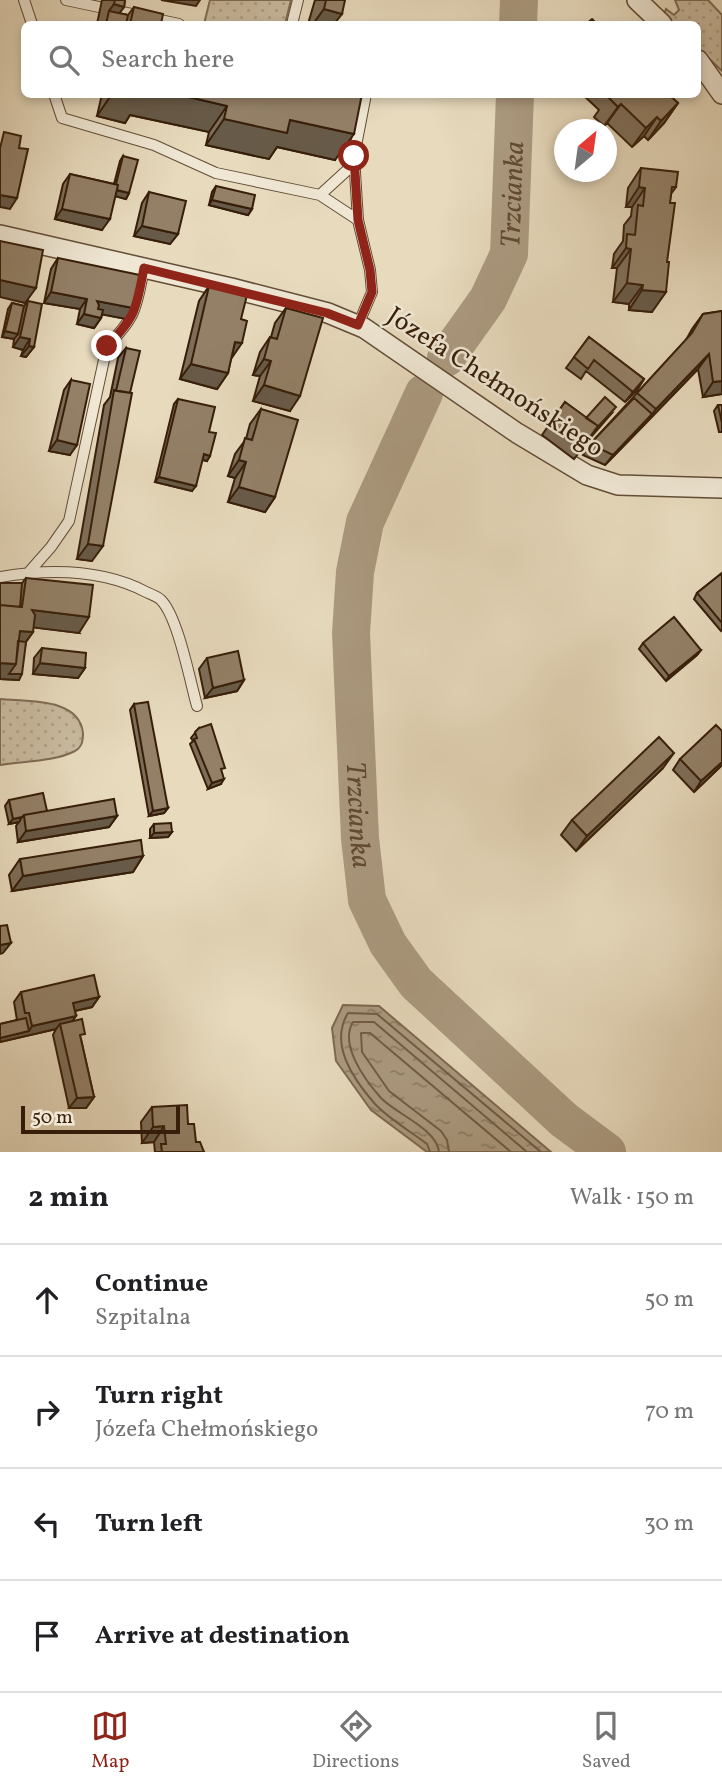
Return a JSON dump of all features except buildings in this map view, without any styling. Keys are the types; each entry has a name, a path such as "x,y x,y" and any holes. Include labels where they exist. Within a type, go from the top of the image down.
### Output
{"street":[{"path":"637,0 659,21"},
{"path":"701,64 722,94"},
{"name":"Józefa Chełmońskiego","path":"0,235 327,313 358,325 517,433 587,475 618,485 722,488"}],"lane":[{"path":"24,0 31,21"},
{"path":"66,0 165,21"},
{"path":"293,21 298,0"},
{"path":"55,98 62,118 153,145 216,173 320,195 358,220"},
{"path":"358,325 372,292 370,270 358,220 355,163 365,98"},
{"path":"320,195 355,163"},
{"path":"29,572 69,521 107,346 127,326 136,310 144,268"},
{"path":"0,577 29,572 105,577 133,585 160,599 174,624 197,706"}],"shaded area":[{"path":"210,0 291,0 286,21 205,21"},
{"path":"675,0 708,0 722,15 722,71 701,51 701,21 669,21 664,15 666,9 674,15 679,10"},
{"path":"0,699 62,707 79,721 83,733 81,746 67,755 0,765"}],"water":[{"path":"343,1005 379,1006 551,1152 427,1152 371,1110 336,1061 332,1028"}],"waterway":[{"name":"Trzcianka","path":"518,21 519,0"},
{"name":"Trzcianka","path":"446,358 488,299 509,254 515,98"},
{"name":"Trzcianka","path":"424,393 365,522 355,572 351,633 360,838 367,900 388,944 416,983 564,1120 607,1152"}],"route":[{"path":"107,346 127,326 136,310 144,268 327,313 358,325 372,292 370,270 358,220 354,156"}]}
